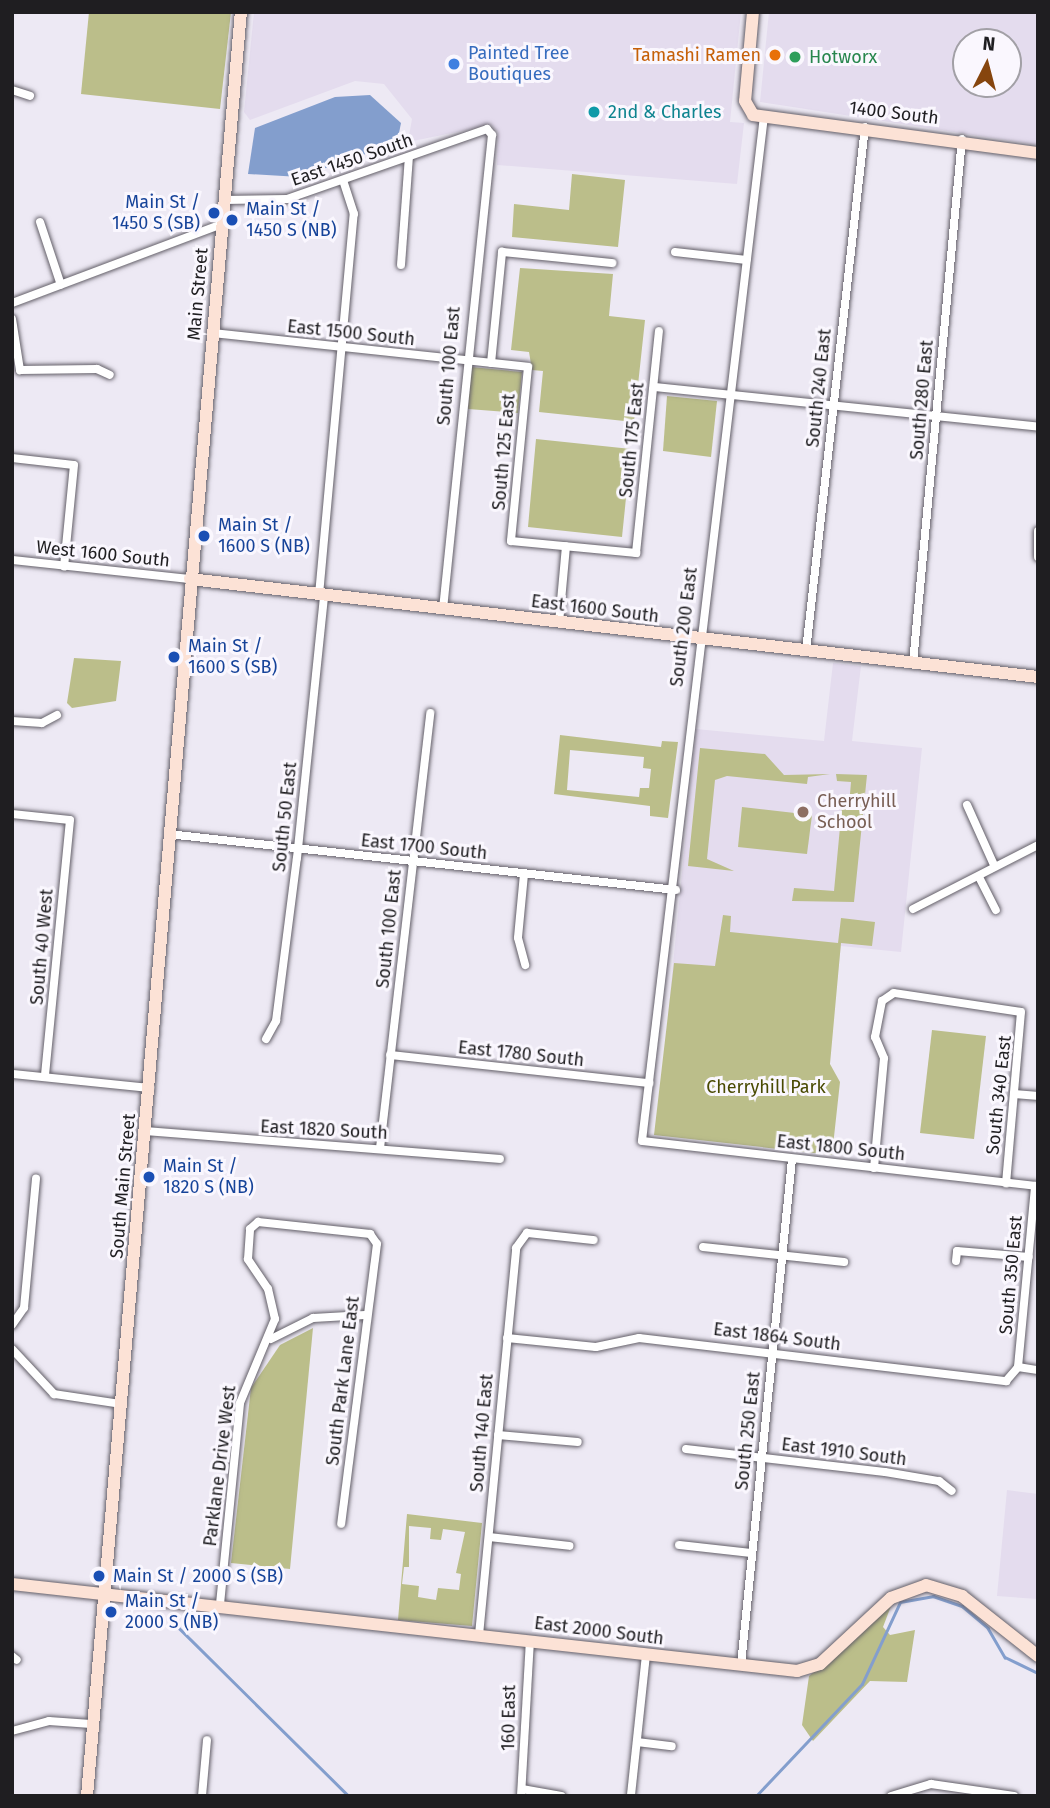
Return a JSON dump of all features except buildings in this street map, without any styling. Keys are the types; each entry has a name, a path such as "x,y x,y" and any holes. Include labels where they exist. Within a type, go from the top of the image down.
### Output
{"street":[{"name":"Main Street","path":"190,579 241,12"},
{"name":"1400 South","path":"752,12 747,110 764,116 962,139 1038,153"},
{"path":"12,90 30,96"},
{"name":"South 200 East","path":"642,1141 676,890 699,639 764,116"},
{"name":"South 240 East","path":"806,651 864,127"},
{"name":"East 1450 South","path":"224,200 287,199 487,129"},
{"name":"South 100 East","path":"443,610 464,361 490,172 492,135 487,129"},
{"name":"South 280 East","path":"913,663 962,139"},
{"path":"401,265 409,157"},
{"name":"South 50 East","path":"266,1039 276,1021 298,849 322,595 338,348 354,214 343,181"},
{"path":"40,222 61,285"},
{"path":"12,303 222,224"},
{"path":"491,363 502,252 612,263"},
{"path":"676,252 747,260"},
{"path":"12,319 20,370 97,369 110,374"},
{"name":"South 175 East","path":"566,546 636,553 659,331"},
{"name":"East 1500 South","path":"212,333 528,367"},
{"name":"South 125 East","path":"528,367 511,541 566,546"},
{"path":"654,387 1038,427"},
{"path":"12,458 74,465 64,567"},
{"path":"1038,531 1038,557"},
{"path":"559,623 566,546"},
{"name":"West 1600 South","path":"12,560 190,579"},
{"name":"East 1600 South","path":"190,579 1038,677"},
{"name":"South Main Street","path":"87,1796 91,1724 150,1088 190,579"},
{"name":"South 100 East","path":"380,1147 430,713"},
{"path":"12,721 42,723 57,715"},
{"path":"967,805 994,865"},
{"name":"South 40 West","path":"12,814 70,820 45,1077"},
{"name":"East 1700 South","path":"168,834 676,890"},
{"path":"913,909 979,877 994,865 1038,845"},
{"path":"524,874 518,938 524,965"},
{"path":"979,877 996,910"},
{"name":"South 340 East","path":"874,1168 884,1058 875,1037 886,997 1021,1012 1006,1183"},
{"name":"East 1780 South","path":"390,1055 649,1083"},
{"path":"12,1074 150,1088"},
{"path":"1015,1094 1038,1097"},
{"name":"East 1820 South","path":"146,1131 298,1147 380,1147 500,1159"},
{"name":"East 1800 South","path":"642,1141 1037,1186"},
{"name":"South 250 East","path":"741,1665 792,1159"},
{"path":"12,1325 24,1308 36,1179"},
{"name":"South 350 East","path":"1018,1367 1037,1186"},
{"name":"Parklane Drive West","path":"220,1604 240,1403 271,1339 272,1298 248,1259 255,1223 370,1234 375,1241"},
{"name":"South 140 East","path":"479,1635 515,1252 523,1236 594,1240"},
{"name":"South Park Lane East","path":"341,1524 375,1241"},
{"path":"703,1247 844,1262"},
{"path":"956,1261 957,1251 1029,1258"},
{"path":"271,1339 313,1318 365,1315"},
{"name":"East 1864 South","path":"507,1338 596,1347 639,1338 772,1350 1002,1381 1018,1367"},
{"path":"12,1349 39,1382 61,1398 121,1404"},
{"path":"1018,1367 1038,1370"},
{"path":"498,1435 578,1442"},
{"name":"East 1910 South","path":"686,1449 939,1481 952,1491"},
{"path":"489,1537 570,1546"},
{"path":"679,1545 752,1553"},
{"name":"East 2000 South","path":"12,1584 220,1604 741,1665 811,1669 891,1598 926,1585 962,1596 1038,1656"},
{"name":"160 East","path":"522,1792 530,1641"},
{"path":"631,1795 646,1654"},
{"path":"12,1731 49,1721 91,1724"},
{"path":"202,1796 207,1740"},
{"path":"636,1742 672,1746"},
{"path":"893,1793 931,1784 1014,1796"},
{"path":"522,1792 561,1796"}],"shaded area":[{"path":"254,12 741,12 730,122 744,123 737,184 497,165 498,132 491,125 408,142 412,119 384,84 355,81 250,120 244,112"},
{"path":"769,12 1038,12 1038,145 760,102"},
{"name":"Cherryhill School","path":"833,663 861,666 852,741 922,748 901,952 841,946 831,1033 668,1016 696,729 824,741"},
{"path":"1007,1490 1038,1494 1038,1599 997,1596"}],"green space":[{"path":"89,12 231,12 220,109 81,94"},
{"path":"572,174 625,180 618,247 512,237 514,204 569,210"},
{"path":"520,268 613,274 609,316 645,320 634,422 539,412 543,371 532,370 529,352 511,350"},
{"path":"471,367 522,372 518,413 468,409"},
{"path":"667,396 717,401 711,457 663,451"},
{"path":"536,439 631,449 622,537 528,527"},
{"path":"74,658 121,661 116,701 72,708 67,703"},
{"path":"560,735 661,747 662,741 678,742 668,818 650,816 650,806 554,794","holes":["570,750 644,757 643,768 651,769 649,788 640,788 639,797 567,790"]},
{"path":"700,748 765,754 784,775 830,774 808,777 807,784 727,776 715,780 707,859 734,871 688,866"},
{"path":"836,774 867,775 854,902 792,901 794,888 834,891 842,806 849,806 851,782 837,781"},
{"path":"742,807 812,815 807,854 738,847"},
{"name":"Cherryhill Park","path":"723,915 731,916 730,932 838,943 841,918 875,922 872,946 841,943 830,1064 840,1082 832,1155 654,1135 674,963 715,966"},
{"path":"932,1030 986,1036 974,1139 920,1133"},
{"path":"313,1328 290,1569 231,1563 251,1388 280,1345"},
{"path":"407,1514 482,1523 472,1626 398,1620","holes":["409,1526 431,1528 430,1539 441,1540 443,1529 465,1532 456,1573 461,1574 459,1590 438,1588 436,1600 418,1597 419,1586 402,1584 404,1567 409,1567"]},
{"path":"891,1606 883,1627 890,1635 915,1630 907,1682 870,1681 813,1741 802,1725 809,1676"}],"water":[{"path":"370,95 401,123 397,143 300,177 248,174 255,128 335,97"}],"waterway":[{"path":"756,1796 862,1684 900,1602 933,1596 962,1606 988,1628 1005,1657 1038,1673"},
{"path":"174,1623 349,1796"}],"place":[{"name":"Tamashi Ramen","path":"775,55"},
{"name":"Hotworx","path":"795,57"},
{"name":"Painted Tree Boutiques","path":"454,64"},
{"name":"2nd & Charles","path":"594,112"},
{"name":"Main St / 1450 S (SB)","path":"214,213"},
{"name":"Main St / 1450 S (NB)","path":"232,220"},
{"name":"Main St / 1600 S (NB)","path":"204,536"},
{"name":"Main St / 1600 S (SB)","path":"174,657"},
{"name":"Cherryhill School","path":"803,812"},
{"name":"Main St / 1820 S (NB)","path":"149,1177"},
{"name":"Main St / 2000 S (SB)","path":"99,1576"},
{"name":"Main St / 2000 S (NB)","path":"111,1612"}]}
